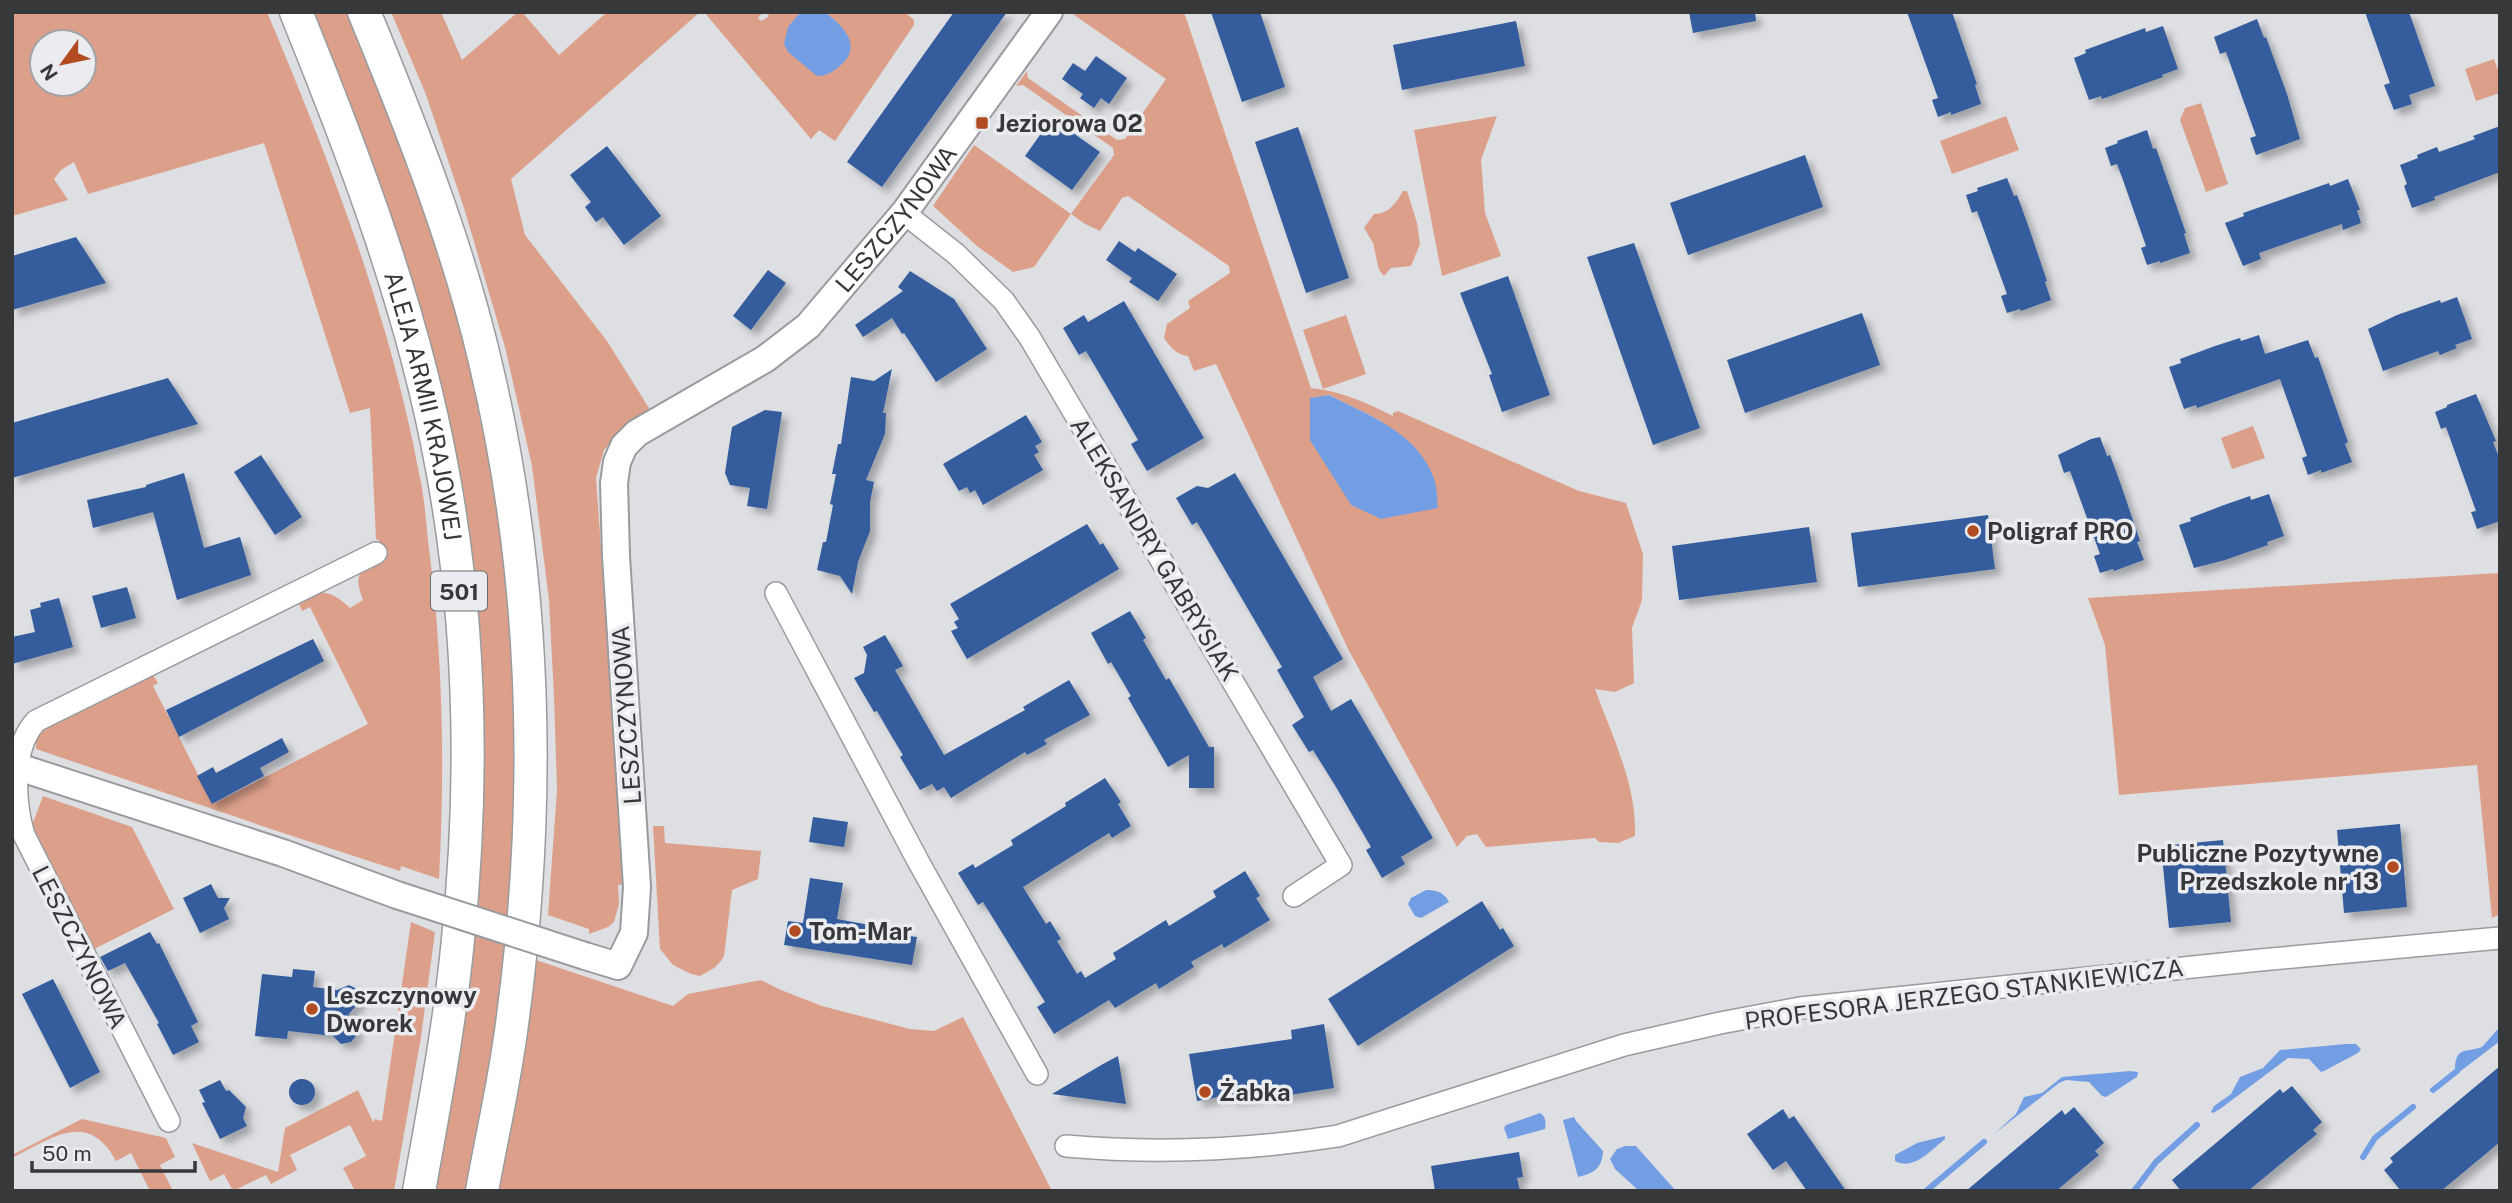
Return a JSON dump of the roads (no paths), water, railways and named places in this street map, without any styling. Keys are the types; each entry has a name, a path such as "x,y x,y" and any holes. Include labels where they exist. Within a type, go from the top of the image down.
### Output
{"main road":[{"name":"ALEJA ARMII KRAJOWEJ","path":"296,12 350,146 409,324 442,468 461,601 467,696 465,860 448,1024 419,1191"},
{"name":"501","path":"364,12 426,170 456,257 488,373 509,477 521,562 532,738 526,898 512,1025 482,1191"}],"street":[{"name":"LESZCZYNOWA","path":"16,765 284,853 397,895 618,966 634,933 638,887 616,556 614,482 617,462 624,446 637,433 765,359 807,326 829,304 904,213 1049,12"},
{"name":"ALEKSANDRY GABRYSIAK","path":"904,213 956,254 1004,301 1030,338 1341,865 1294,895"},
{"name":"LESZCZYNOWA","path":"169,1121 24,835 19,819 16,765 27,731 36,722 376,553"},
{"path":"776,593 918,861 1037,1074"},
{"name":"PROFESORA JERZEGO STANKIEWICZA","path":"1066,1146 1116,1151 1186,1150 1338,1136 1624,1045 1800,1008 2247,961 2500,938"}],"water":[{"path":"803,12 825,12 848,36 850,50 847,58 833,72 817,76 788,52 784,44 788,27"},
{"path":"1329,395 1389,426 1415,448 1433,476 1438,508 1381,519 1351,505 1310,440 1310,398"},
{"path":"1426,890 1439,892 1449,902 1421,918 1415,916 1408,904 1411,898"},
{"path":"2500,1030 2500,1041 2458,1073 2455,1068 2457,1056 2463,1051 2482,1047"},
{"path":"2356,1044 2361,1049 2321,1072 2309,1059 2288,1058 2220,1109 2211,1112 2214,1106 2231,1094 2240,1077 2263,1068 2280,1050"},
{"path":"2138,1072 2137,1077 2106,1097 2089,1082 2066,1080 2059,1083 1994,1134 2016,1114 2024,1097 2042,1093 2062,1077"},
{"path":"1540,1113 1545,1120 1545,1129 1508,1139 1504,1128 1506,1125"},
{"path":"1574,1117 1603,1151 1601,1162 1596,1169 1578,1177 1563,1120"},
{"path":"1945,1136 1945,1139 1922,1158 1909,1163 1895,1161 1895,1155 1917,1143"},
{"path":"1636,1146 1676,1191 1639,1191 1615,1169 1610,1159 1617,1149"}],"waterway":[{"path":"2433,1090 2457,1071"},
{"path":"2363,1157 2375,1138 2413,1107"},
{"path":"2134,1191 2156,1162 2197,1125"},
{"path":"1926,1191 1984,1142"}],"place":[{"name":"Jeziorowa 02","path":"982,123"},
{"name":"Poligraf PRO","path":"1973,531"},
{"name":"Publiczne Pozytywne Przedszkole nr 13","path":"2393,867"},
{"name":"Tom-Mar","path":"795,931"},
{"name":"Leszczynowy Dworek","path":"312,1009"},
{"name":"Żabka","path":"1205,1092"}]}
